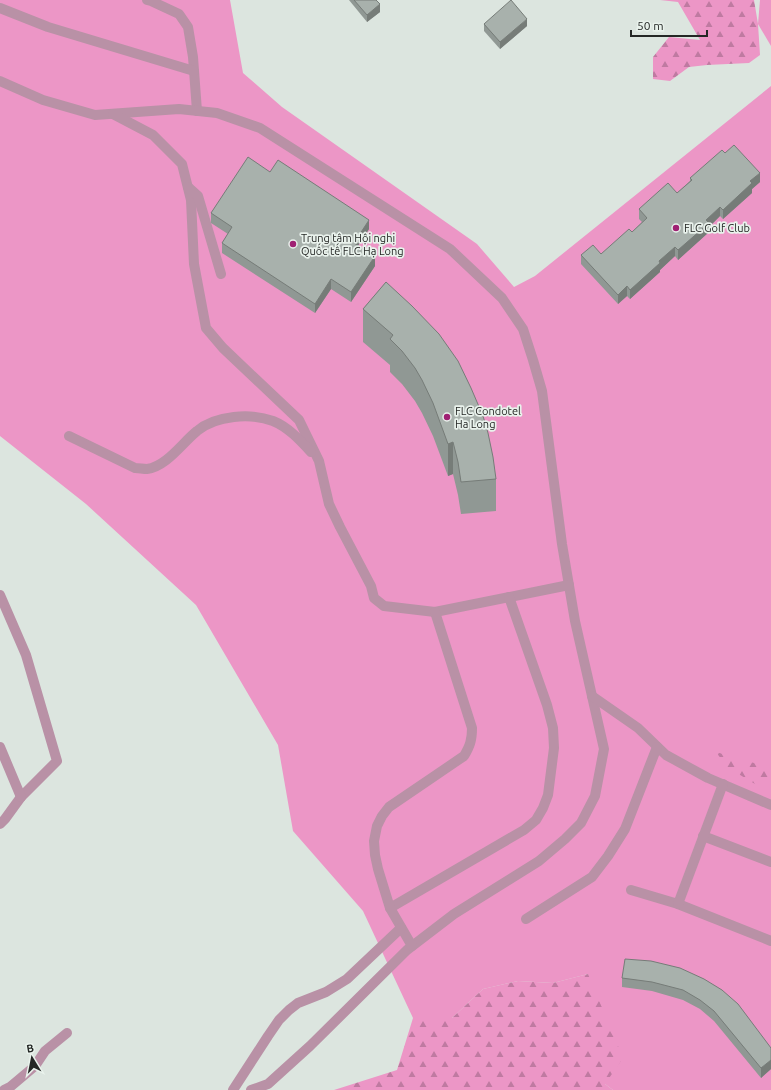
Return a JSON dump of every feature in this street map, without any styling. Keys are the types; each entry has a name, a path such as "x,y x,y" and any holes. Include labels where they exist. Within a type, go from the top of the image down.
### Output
{"street":[{"path":"147,0 179,14 188,27 193,57 197,111"},
{"path":"0,8 48,27 194,71"},
{"path":"0,81 43,100 95,115 179,109 217,113 260,128 450,250 502,298 523,329 542,391 562,544 575,621 604,749 595,796 581,823 565,839 539,861 454,914 412,946 310,1046 268,1084 251,1090"},
{"path":"113,114 153,135 182,164 191,200 194,264 206,328 223,348 299,420 319,462 330,504 340,527 371,586 374,598 384,606 435,612 569,585"},
{"path":"188,186 198,196 221,274"},
{"path":"68,436 135,468 146,469 165,461 198,429 213,421 232,417 253,417 273,421 288,429 300,439 319,462"},
{"path":"0,595 26,655 57,761 21,798 0,824"},
{"path":"390,908 524,830 536,820 548,795 554,748 553,728 547,705 509,598"},
{"path":"412,946 390,908 378,869 374,841 377,826 382,816 390,807 464,756 470,748 472,738 472,728 435,612"},
{"path":"592,696 638,728 666,755 708,778 771,805"},
{"path":"526,919 592,877 608,856 625,829 658,747"},
{"path":"0,748 21,798"},
{"path":"678,904 723,784"},
{"path":"703,836 771,862"},
{"path":"631,890 678,904 771,941"},
{"path":"233,1090 268,1036 288,1010 298,1003 326,992 347,979 401,928"},
{"path":"4,1090 10,1087 34,1066 45,1052 67,1032"}],"green space":[{"path":"0,0 230,0 243,73 282,107 477,244 514,287 535,276 771,86 771,1090 613,1090 605,1084 588,974 553,983 518,981 483,989 452,1018 413,1018 363,911 293,831 278,745 196,605 86,504 0,436"},
{"path":"660,0 754,0 758,24 760,55 749,63 689,67 670,81 653,79 653,57 669,37 700,40 678,2"},
{"path":"760,0 771,0 771,46 758,24"},
{"path":"716,752 761,765 771,766 771,789 755,784 727,767"},
{"path":"588,974 623,1058 605,1084 613,1090 334,1090 397,1070 413,1018 452,1018 483,989 518,981 553,983"}],"building":[{"path":"354,0 376,0 380,4 367,15"},
{"path":"511,0 527,19 500,42 484,24"},
{"name":"FLC Golf Club","path":"734,145 760,173 750,181 752,183 723,210 720,207 706,220 709,223 678,250 675,247 659,261 660,263 630,290 627,286 618,295 581,255 593,245 601,254 629,229 632,232 647,218 639,209 668,183 677,193 692,180 690,178 722,150 725,153"},
{"name":"Trung tâm Hội nghị Quốc tế FLC Hạ Long","path":"248,157 270,172 278,160 369,220 354,243 375,256 351,292 331,279 315,304 222,243 232,227 211,213"},
{"path":"386,282 439,334 458,361 483,416 493,457 496,479 461,482 453,442 448,444 433,403 422,380 402,351 390,339 393,335 363,309"},
{"path":"625,959 651,961 680,968 704,979 722,990 738,1004 771,1048 771,1060 761,1068 714,1011 700,1000 683,990 652,982 622,978"}],"place":[{"name":"FLC Golf Club","path":"676,228"},
{"name":"Trung tâm Hội nghị Quốc tế FLC Hạ Long","path":"293,244"},
{"name":"FLC Condotel Ha Long","path":"447,417"}]}
